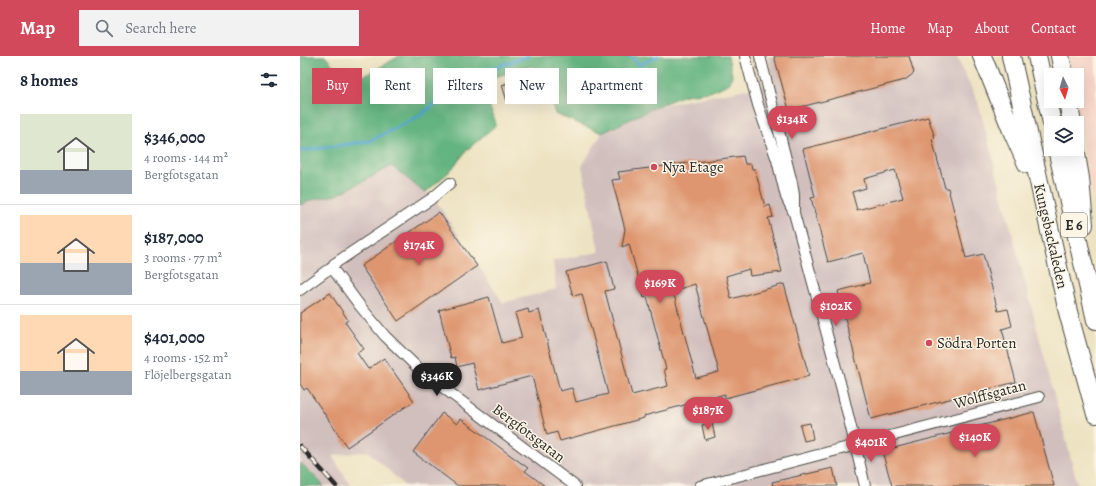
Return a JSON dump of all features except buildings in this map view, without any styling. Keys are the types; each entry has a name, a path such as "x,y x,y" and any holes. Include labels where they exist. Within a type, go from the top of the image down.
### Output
{"highway":[{"path":"982,56 1012,133 1042,199"},
{"name":"Kungsbackaleden","path":"1011,56 1068,312 1096,414"},
{"path":"1037,56 1050,116"},
{"path":"1060,56 1063,68"},
{"name":"Kungsbackaleden","path":"1060,156 1096,320"},
{"path":"1077,156 1091,302"}],"street":[{"path":"745,56 758,105 777,160 786,197 794,213 842,390 865,486"},
{"path":"760,56 792,183 794,213"},
{"path":"300,290 331,269 334,264 431,199 450,183"},
{"name":"Bergfotsgatan","path":"331,269 335,272 360,306 385,336 422,372 575,486"},
{"name":"Wolffsgatan","path":"856,446 1039,397"},
{"path":"700,486 856,446"}],"shaded area":[{"path":"768,56 956,56 978,102 1078,486 405,486 368,451 332,456 351,486 324,486 300,462 300,205 315,199 337,195 392,166 436,201 503,303 556,289 553,261 599,252 582,166 602,133 657,106 774,84"},
{"path":"1066,56 1096,56 1096,216 1084,150 1084,116 1078,116 1076,108 1084,108 1084,68 1069,68"}],"green space":[{"path":"300,56 325,56 336,68 312,68 312,104 362,104 362,77 370,73 370,104 425,104 425,68 378,68 399,56 728,56 732,75 730,83 710,92 685,95 657,106 602,133 555,114 552,104 559,104 559,68 533,68 532,66 525,68 505,68 505,74 497,76 497,68 433,68 433,104 489,104 496,125 468,149 450,171 425,193 392,166 337,195 315,199 300,205"},
{"path":"300,462 324,486 300,486"}],"waterway":[{"path":"300,151 370,141 421,115 468,77 528,56"},
{"path":"630,56 640,65 658,56"}],"railway":[{"path":"300,446 336,486"}],"place":[{"name":"Nya Etage","path":"654,167"},
{"name":"Södra Porten","path":"929,343"}]}
